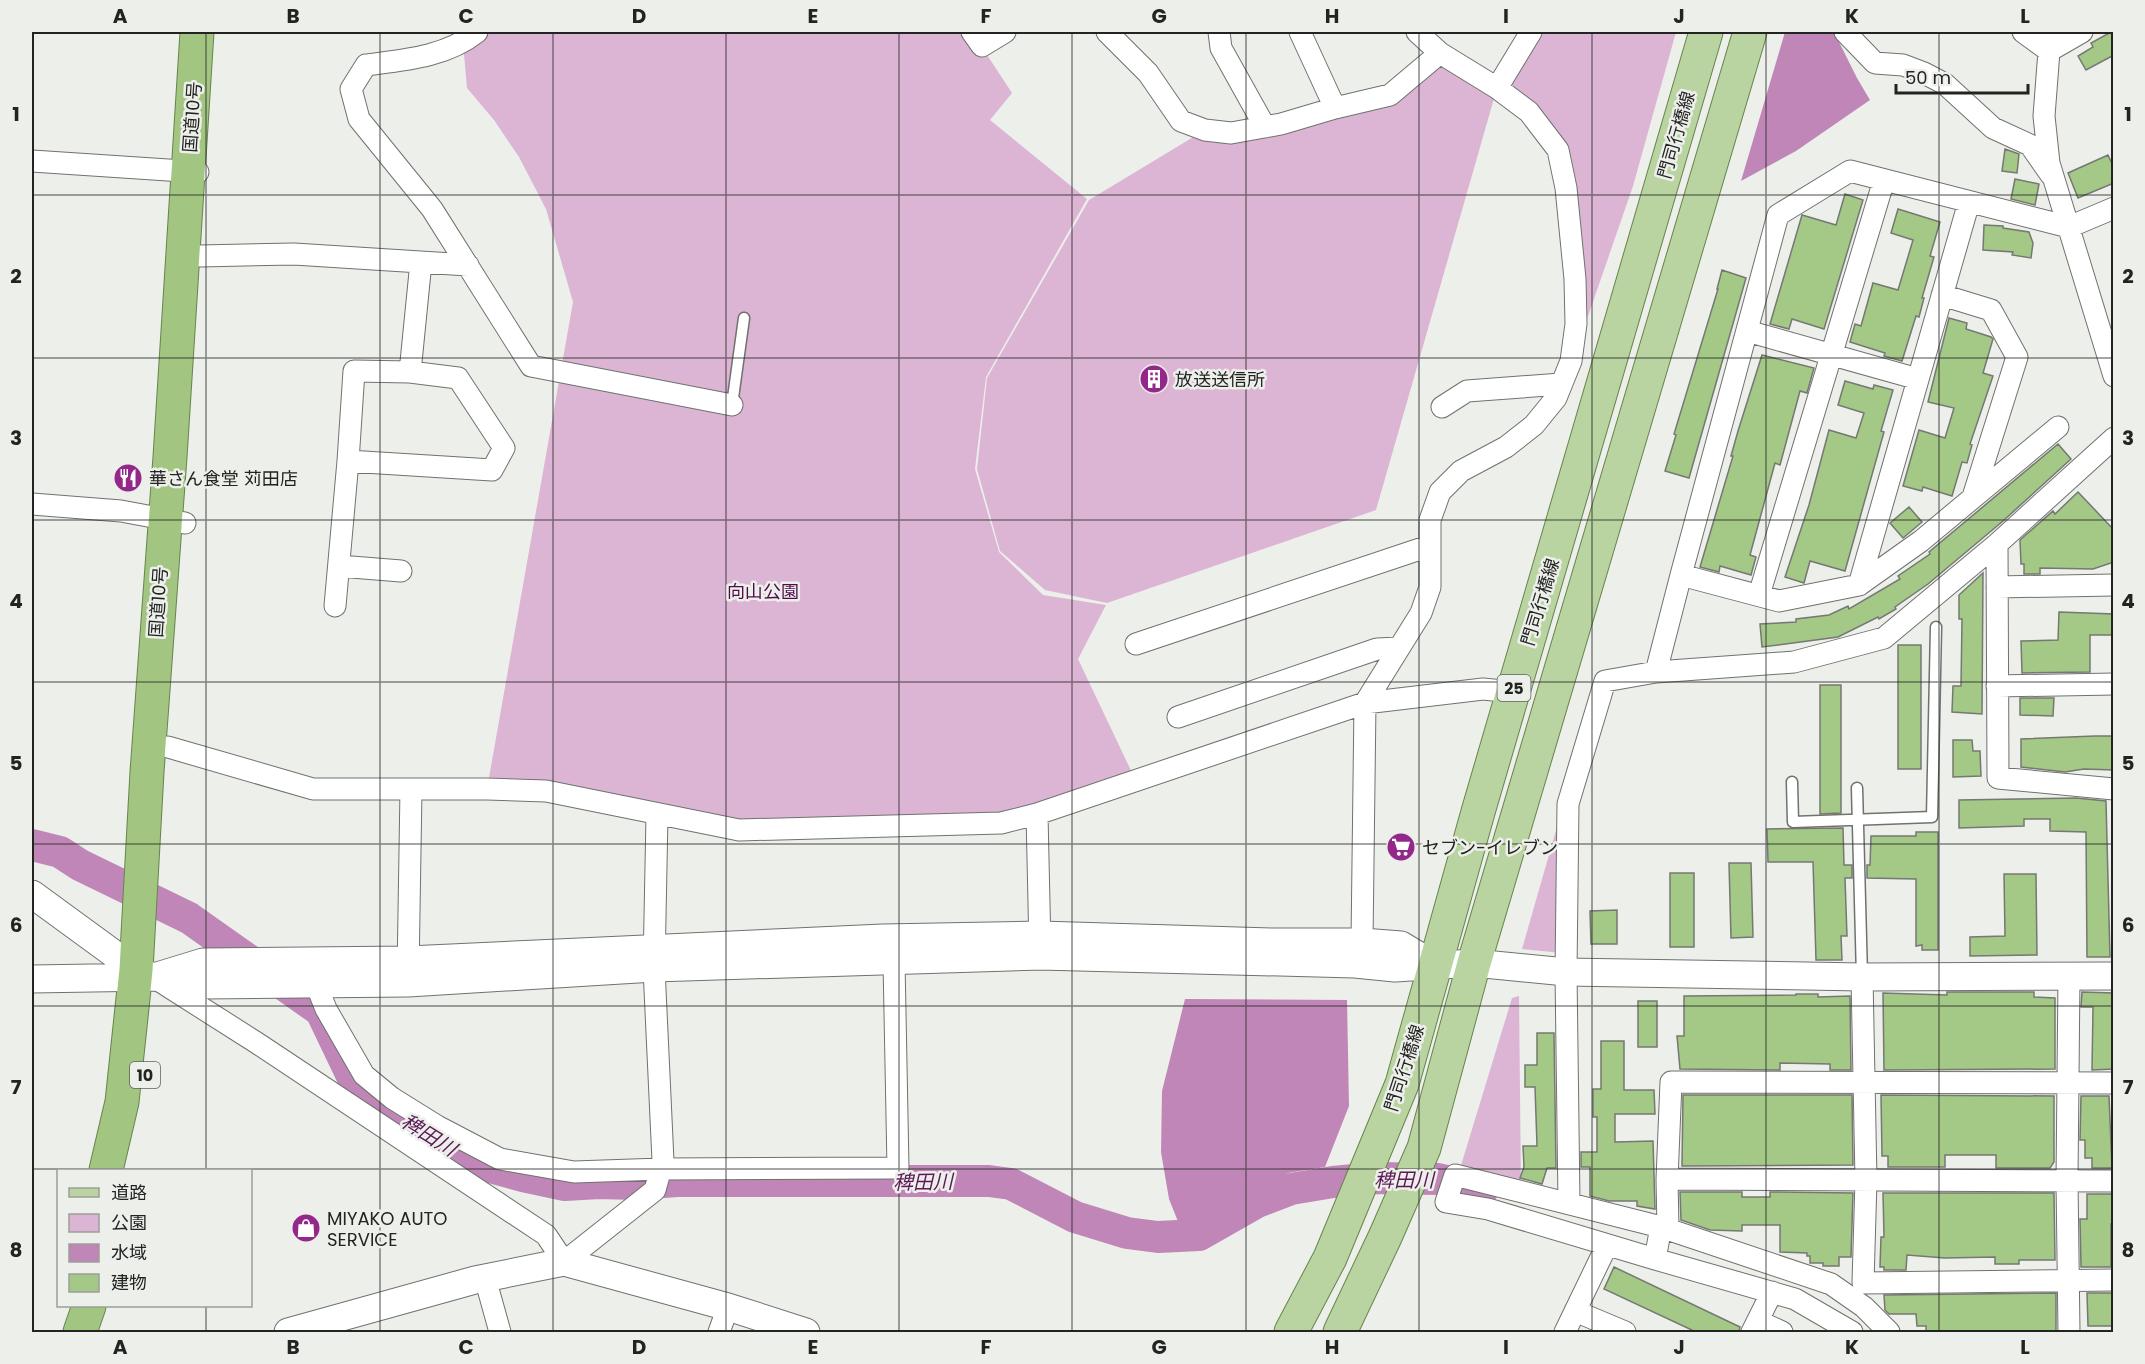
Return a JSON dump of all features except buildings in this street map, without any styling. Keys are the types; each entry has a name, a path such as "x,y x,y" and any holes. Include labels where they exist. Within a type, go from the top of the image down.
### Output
{"highway":[{"name":"国道10号","path":"106,1169 122,1102 142,975 168,747 175,521 196,172 197,32"},
{"name":"国道10号","path":"126,1169 140,1114 150,1034 142,975 142,848 175,521 194,388 200,256 196,172 216,32"},
{"path":"60,1332 67,1307"},
{"path":"80,1332 88,1307"}],"main road":[{"name":"門司行橋線","path":"1291,1332 1330,1258 1402,1084 1434,965 1706,32"},
{"name":"25","path":"1340,1332 1424,1148 1474,963 1750,32"}],"street":[{"path":"477,32 463,43 418,58 366,65 351,89 359,119 432,209 531,366 732,405"},
{"path":"972,32 982,46 1005,32"},
{"path":"1107,32 1148,73 1181,120 1205,130 1231,133 1265,127 1390,95 1440,53"},
{"path":"1220,32 1221,48 1265,127"},
{"path":"1300,32 1335,108"},
{"path":"1359,953 1365,703 1421,613 1430,587 1430,520 1440,492 1461,471 1506,447 1534,425 1556,398 1571,361 1576,324 1575,279 1566,188 1558,150 1529,112 1497,88 1440,53 1418,32"},
{"path":"1497,88 1531,32"},
{"path":"1845,32 1875,63 1903,65 1945,84 1993,129 2030,145 2055,180"},
{"path":"2023,32 2051,41 2082,32"},
{"path":"2051,41 2044,116 2049,163 2114,376"},
{"path":"32,161 196,172"},
{"path":"1656,672 1778,215 1850,171 2069,227 2114,208"},
{"path":"1759,595 1884,180"},
{"path":"1859,585 1968,202"},
{"path":"200,256 294,254 468,265"},
{"path":"410,372 421,262"},
{"path":"1942,295 1991,310 2017,357 1973,497"},
{"path":"1747,331 1918,380"},
{"path":"335,606 354,371 410,372 458,378 504,448 492,470 348,461"},
{"path":"1442,407 1467,391 1562,384"},
{"path":"1681,575 1779,601 1859,585 1921,541 2058,427"},
{"path":"1569,1203 1566,972 1568,804 1605,681 1656,672 1794,662 1884,638 1997,544 2114,438"},
{"path":"32,504 121,511 175,521"},
{"path":"1997,544 1998,778 2114,789"},
{"path":"1136,644 1429,546"},
{"path":"339,566 401,571"},
{"path":"1997,587 2114,585"},
{"path":"1178,717 1377,649 1399,648"},
{"path":"1997,686 2114,684"},
{"path":"168,747 313,789 546,791 739,830 1001,823 1037,814 1365,703 1483,689 1513,692"},
{"path":"408,972 411,789"},
{"path":"1037,814 1040,946"},
{"path":"564,1262 655,1190 663,1161 654,958 657,815"},
{"path":"32,894 142,975 257,1042 546,1235 564,1262"},
{"path":"142,975 203,985 316,984 408,972 654,958 883,938 1040,946 1271,942 1359,953 1401,945 1434,965 1474,963 1566,972 1862,977 2114,976"},
{"path":"654,958 894,961 1040,946"},
{"path":"316,984 331,1018 364,1075 392,1098 500,1159 574,1172 661,1168 898,1168 894,961"},
{"path":"32,979 142,975 203,962 408,972"},
{"path":"2069,976 2067,1181 2069,1332"},
{"path":"1862,977 1866,1180 1864,1307"},
{"path":"1654,1259 1665,1228 1671,1082 2114,1083"},
{"path":"1852,1332 1795,1299 1488,1209 1446,1202 1455,1175 1665,1228 1831,1284 1864,1307 1889,1332"},
{"path":"1667,1179 2114,1180"},
{"path":"1565,1332 1607,1245"},
{"path":"288,1332 485,1278 564,1262 728,1307 806,1332"},
{"path":"485,1278 500,1332"},
{"path":"1863,1283 2114,1280"},
{"path":"1772,1292 1755,1327 1782,1332"},
{"path":"719,1332 728,1307"},
{"path":"1575,1311 1625,1332"}],"lane":[{"path":"732,405 744,318"},
{"path":"1792,782 1793,822 1932,817 1936,627"},
{"path":"1857,788 1862,977"}],"green space":[{"name":"向山公園","path":"477,32 972,32 1012,93 990,120 1087,199 986,377 975,469 999,552 1043,595 1106,605 1078,659 1135,779 1037,814 739,830 487,789 573,302 546,209 519,157 494,120 467,88 463,43"},
{"path":"1536,32 1676,32 1633,186 1586,322 1564,146 1545,114 1507,85"},
{"path":"1440,53 1497,88 1376,510 1107,603 1045,590 1000,551 977,469 987,378 1089,200 1205,130 1389,95"},
{"path":"1559,820 1562,953 1522,949"},
{"path":"1519,996 1521,1190 1459,1172 1512,998"}],"water":[{"path":"1785,32 1834,32 1870,100 1796,151 1741,181"},
{"path":"1185,999 1347,1000 1349,1106 1325,1167 1288,1173 1253,1191 1207,1222 1179,1224 1169,1199 1161,1152 1162,1091"}],"waterway":[{"name":"稗田川","path":"32,845 60,852 80,865 189,918 321,1011 355,1082 395,1113 472,1162 523,1176 565,1185 677,1181 989,1181 1011,1184 1075,1217 1127,1233 1158,1237 1199,1235 1257,1202 1291,1189 1333,1182 1376,1178 1438,1179 1483,1189"}],"place":[{"name":"放送送信所","path":"1154,379"},
{"name":"華さん食堂 苅田店","path":"128,478"},
{"name":"セブン-イレブン","path":"1401,847"},
{"name":"MIYAKO AUTO SERVICE","path":"306,1228"}]}
